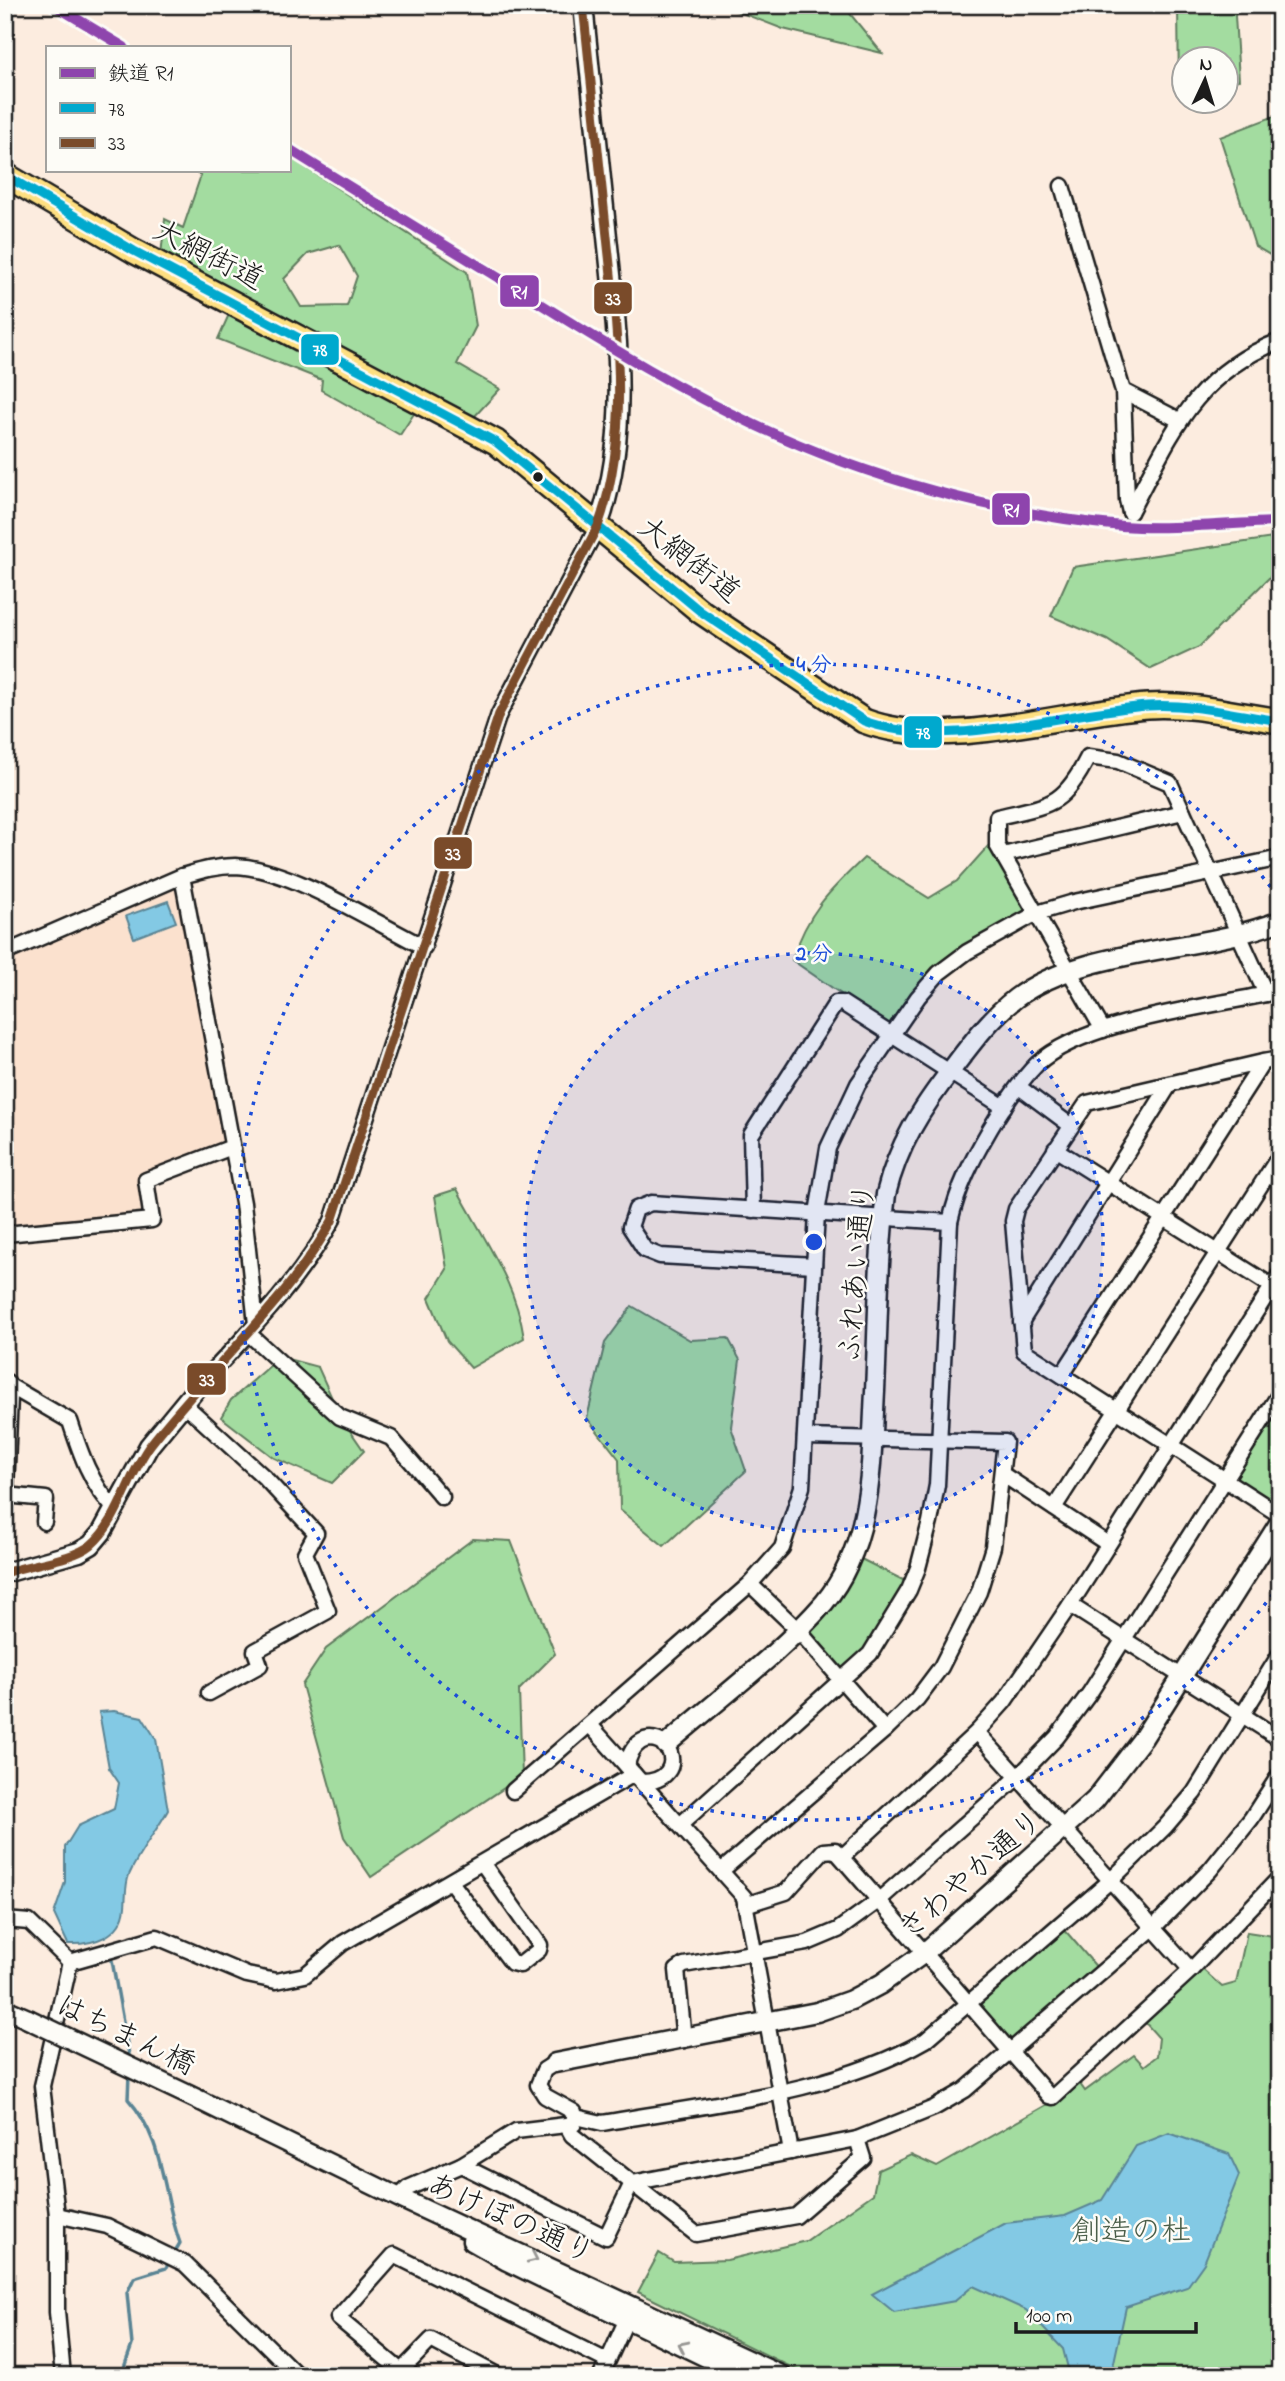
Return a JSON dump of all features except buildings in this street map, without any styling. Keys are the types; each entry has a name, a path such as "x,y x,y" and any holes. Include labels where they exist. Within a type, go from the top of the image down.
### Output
{"main road":[{"name":"大網街道","path":"5,176 134,251 471,427 526,464 700,611 849,713 881,727 930,733 1149,706 1202,709 1280,721"}],"street":[{"path":"5,1573 79,1552 102,1532 149,1446 252,1329 314,1253 332,1221 499,714 598,526 608,498 617,425 617,352 583,5"},
{"path":"1062,187 1123,391 1127,500 1130,512 1180,420 1204,391 1238,359 1280,341"},
{"path":"1123,391 1180,420"},
{"path":"1103,1030 997,845 998,817 1044,807 1060,799 1076,782 1088,757 1118,761 1170,783 1266,994"},
{"path":"1003,855 1183,812"},
{"path":"513,1791 750,1584 782,1548 796,1514 802,1487 817,1213 828,1149 858,1084 939,973 967,952 1037,914 1074,902 1280,858"},
{"path":"5,953 182,876 211,867 237,866 263,870 285,878 424,947"},
{"path":"182,876 243,1203 252,1329 340,1417 391,1438 442,1497"},
{"name":"ふれあい通り","path":"666,1745 798,1630 824,1602 843,1575 855,1549 868,1496 883,1218 894,1160 909,1130 949,1073 989,1022 1017,997 1070,972 1239,935 1280,921"},
{"path":"680,1825 841,1682 877,1643 918,1569 937,1485 950,1222 957,1191 968,1167 1004,1107 1037,1065 1060,1047 1103,1030 1266,994 1280,986"},
{"path":"753,1210 751,1135 836,1003 842,1003 893,1034 1004,1107"},
{"path":"1280,1064 1274,1060 1263,1062 1087,1103 1016,1209 1013,1222 1024,1351 1280,1515"},
{"path":"1062,1375 1263,1062"},
{"path":"1021,1322 1170,1084"},
{"path":"1020,1087 1070,1125"},
{"path":"5,1234 152,1220 146,1180 232,1147"},
{"path":"842,1857 977,1732 1026,1672 1277,1284 1218,1252 1055,1149"},
{"path":"1054,1508 1280,1155"},
{"path":"814,1265 660,1256 645,1250 631,1227 636,1209 651,1203 950,1222"},
{"path":"5,1513 7,1383 70,1420 80,1453 101,1496 115,1509"},
{"path":"684,2040 677,1970 684,1965 754,1955 817,1939 838,1930 878,1901 1018,1777 1057,1737 1124,1639 1280,1393"},
{"path":"184,1404 264,1477 316,1533 305,1553 328,1611 255,1651 260,1665 209,1693"},
{"path":"721,1871 885,1731 917,1699 941,1667 968,1616 993,1547 1005,1442 805,1437"},
{"path":"1002,1474 1108,1544"},
{"path":"6,1495 46,1499 44,1522"},
{"name":"さわやか通り","path":"555,2063 817,2012 851,2000 923,1954 1095,1800 1120,1769 1280,1522"},
{"path":"750,1584 798,1630 885,1731"},
{"path":"1070,1605 1280,1738"},
{"path":"401,2199 408,2188 461,2165 516,2131 571,2122 602,2123 779,2090 855,2073 893,2059 926,2040 1111,1881 1166,1827 1194,1793 1280,1654"},
{"path":"590,1725 744,1898 791,2151"},
{"path":"977,1732 1191,1970"},
{"path":"650,1739 666,1745 672,1762 668,1773 653,1782 634,1774 632,1748 640,1741 650,1739"},
{"path":"70,1962 158,1937 247,1975 276,1981 305,1975 343,1943 634,1774"},
{"path":"632,2183 857,2139 934,2108 965,2090 1153,1928 1210,1870 1251,1819 1280,1774"},
{"path":"745,1905 786,1892 823,1851 835,1850 923,1954 1049,2096 1053,2096 1191,1970 1280,1877"},
{"path":"451,1882 512,1963 520,1965 539,1950 540,1945 483,1864"},
{"path":"5,1920 29,1922 70,1962"},
{"path":"63,2376 57,2312 57,2215 42,2086 70,1962"},
{"name":"はちまん橋","path":"5,2009 401,2199"},
{"path":"555,2063 544,2070 538,2085 544,2096 574,2112 571,2122 572,2135 696,2234 796,2216 863,2158 857,2139"},
{"path":"461,2165 606,2237 632,2183"},
{"name":"あけぼの通り","path":"401,2199 507,2261 782,2376"},
{"path":"57,2215 107,2226 185,2264 298,2376"},
{"path":"499,2376 431,2340 404,2373 338,2318 394,2255 607,2361"},
{"path":"601,2376 630,2312"},
{"name":"あけぼの通り","path":"630,2312 745,2376"}],"shaded area":[{"path":"171,887 179,890 226,1135 222,1145 138,1176 145,1210 138,1216 5,1226 5,959"}],"green space":[{"path":"721,5 843,5 882,53 783,29"},
{"path":"1178,5 1239,5 1235,16 1237,46 1178,46"},
{"path":"1280,114 1280,261 1255,246 1220,137"},
{"path":"290,158 467,272 476,326 457,364 500,389 474,417 425,397 400,435 321,390 322,380 218,339 239,292 161,255 165,219 183,228 201,175 194,172 290,172","holes":["339,245 357,276 347,306 301,307 284,279 308,254"]},
{"path":"1280,537 1280,567 1199,647 1151,669 1107,640 1051,616 1073,567"},
{"path":"989,845 1025,909 1024,915 994,929 891,1024 886,1025 792,960 805,929 820,904 864,858 929,898 957,881"},
{"path":"1280,995 1280,1061 1274,1057 1272,1000"},
{"path":"457,1189 506,1279 514,1298 524,1338 471,1368 447,1341 429,1298 447,1269 435,1196"},
{"path":"632,1306 690,1340 728,1338 740,1360 731,1427 746,1471 664,1546 620,1510 619,1459 587,1418 605,1343"},
{"path":"280,1357 318,1367 340,1416 364,1451 332,1483 274,1458 221,1417 231,1400"},
{"path":"1280,1404 1280,1504 1272,1504 1236,1481 1234,1476"},
{"path":"473,1539 511,1541 555,1654 519,1690 522,1776 371,1877 344,1837 302,1685 326,1649"},
{"path":"859,1558 907,1582 863,1653 843,1672 806,1630"},
{"path":"1063,1928 1099,1970 1016,2042 1006,2042 977,2010 977,2002"},
{"name":"創造の杜","path":"1247,1932 1280,1937 1280,2376 809,2376 638,2292 659,2253 674,2262 727,2260 806,2241 873,2194 878,2170 911,2155 937,2167 1055,2100 1077,2080 1085,2091 1134,2055 1144,2066 1157,2056 1159,2038 1142,2019 1200,1967 1222,1987 1236,1983"}],"water":[{"path":"168,901 176,922 134,938 126,916"},
{"path":"114,1711 142,1717 156,1739 168,1810 129,1875 123,1917 118,1926 96,1941 68,1944 54,1914 65,1882 65,1847 78,1826 114,1809 119,1783 109,1768 99,1712"},
{"path":"1169,2133 1229,2154 1239,2175 1204,2263 1187,2287 1126,2307 1111,2376 1070,2376 1063,2349 1026,2310 973,2286 955,2301 894,2312 872,2294 1006,2223 1065,2216 1102,2200 1136,2146"}],"waterway":[{"path":"111,1955 130,2060"},
{"path":"129,2075 128,2099 140,2115 156,2149 180,2243 174,2253"},
{"path":"121,2376 132,2345 127,2293 134,2278 166,2268 170,2260"}],"rail line":[{"name":"R1","path":"54,5 122,46"},
{"name":"R1","path":"290,150 648,369 757,426 844,462 889,478 982,503 1075,520 1122,526 1161,527 1280,522"}],"transit line":[{"name":"33","path":"5,1573 73,1554 91,1545 101,1535 151,1444 292,1281 332,1221 499,714 598,526 609,490 615,453 618,416 617,340 583,5"},
{"name":"78","path":"5,175 134,251 496,442 700,611 864,721 896,730 931,733 1004,727 1148,706 1197,708 1280,721"}]}
